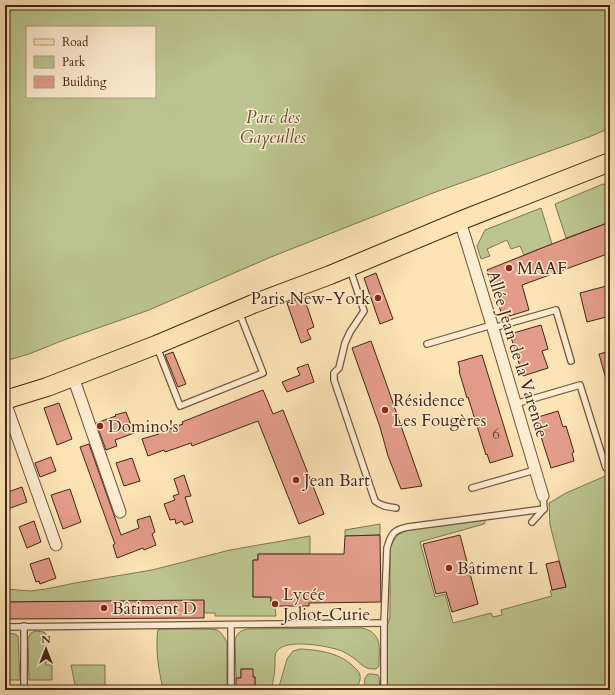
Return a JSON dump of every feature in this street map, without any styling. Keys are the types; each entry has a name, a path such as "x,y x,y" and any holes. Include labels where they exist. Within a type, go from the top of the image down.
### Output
{"main road":[{"path":"5,401 47,387 156,345 238,310 350,267 462,220 610,162"}],"street":[{"name":"Allée Jean de la Varende","path":"462,220 462,228 493,326 543,496"},
{"path":"73,377 120,512"},
{"path":"5,401 56,545"}],"lane":[{"path":"350,267 364,311 350,332 345,343 339,368 334,373 334,380 375,501 386,507 396,508"},
{"path":"156,345 180,406 263,373 238,310"},
{"path":"427,344 556,310 571,361"},
{"path":"515,404 580,384 606,468"},
{"path":"472,488 535,470"},
{"path":"532,522 544,508 543,496"},
{"path":"384,690 384,623 387,548 394,531 401,528 544,508"},
{"path":"5,626 384,623"},
{"path":"231,625 231,690"},
{"path":"24,626 24,690"}],"green space":[{"name":"Parc des Gayeulles","path":"5,5 610,5 610,128 589,137 433,193 271,257 149,310 29,354 5,361"},
{"path":"603,184 606,185 610,201 610,222 566,238 555,204"},
{"path":"541,208 552,244 524,255 520,246 511,249 507,240 487,249 490,256 481,259 477,246 485,230"},
{"path":"610,474 610,690 386,690 386,631 390,617 390,548 398,535 408,530 485,520 484,524 420,542 435,597 445,594 453,623 491,613 493,617 502,615 501,610 552,596 550,591 566,587 550,525 549,503 566,493"},
{"path":"380,524 380,535 345,536 345,530"},
{"path":"310,536 310,554 258,554 258,560 253,560 253,597 271,597 271,606 275,606 276,616 215,616 215,613 204,613 204,601 5,602 5,589 30,591 46,589 152,570 230,550"},
{"path":"362,628 369,630 377,637 379,647 379,666 376,669 369,669 365,667 342,651 318,645 298,644 282,647 276,652 271,690 255,690 255,677 253,677 252,669 241,669 241,678 236,678 235,640 239,633 247,629"},
{"path":"209,629 220,632 227,643 227,690 163,690 157,652 158,630"},
{"path":"35,631 44,632 47,635 46,665 52,665 52,680 29,680 28,638 31,633"},
{"path":"5,633 15,634 18,636 20,680 6,680"},
{"path":"300,649 330,653 349,663 360,675 360,681 356,690 278,690 287,659 293,651"},
{"path":"71,665 105,665 105,684 108,690 76,690"},
{"path":"368,674 378,675 380,690 364,690 365,678"}],"building":[{"path":"610,222 610,253 522,285 529,310 503,318 487,270"},
{"name":"Paris New-York","path":"376,273 393,319 380,324 364,278"},
{"path":"610,285 610,316 587,322 580,293"},
{"path":"303,297 314,327 307,330 311,339 301,343 287,303"},
{"path":"541,325 548,349 542,351 548,368 523,376 510,334"},
{"name":"Résidence Les Fougères","path":"371,341 422,486 401,489 388,456 380,427 352,348"},
{"path":"610,351 610,383 607,383 599,354"},
{"path":"173,352 186,384 178,387 165,355"},
{"path":"482,355 513,456 490,463 487,454 486,455 468,397 467,398 459,371 458,362"},
{"path":"308,364 314,382 287,392 282,382 300,375 297,368"},
{"name":"Jean Bart","path":"263,390 273,414 283,410 324,514 299,524 258,421 192,446 191,443 148,456 142,439 159,434 158,433 183,424 182,422"},
{"path":"59,403 72,439 57,445 44,408"},
{"path":"558,411 563,427 566,426 574,452 572,453 574,461 551,468 535,418"},
{"path":"126,412 134,433 115,440 117,446 106,450 96,423"},
{"path":"89,444 121,535 139,528 137,520 150,516 155,532 152,534 156,545 144,550 143,548 117,558 113,545 115,544 80,447"},
{"path":"51,457 56,471 40,477 35,463"},
{"path":"132,458 140,481 124,486 116,463"},
{"path":"184,475 191,496 185,497 193,522 184,525 182,521 176,524 175,519 170,520 164,504 175,500 173,496 179,494 174,479"},
{"path":"22,487 27,502 5,510 5,493"},
{"path":"70,489 81,522 63,529 51,495"},
{"path":"34,521 41,542 27,548 19,527"},
{"path":"380,535 381,602 309,603 309,606 271,606 271,597 253,597 253,560 258,560 258,554 344,554 345,536"},
{"name":"Bâtiment L","path":"460,535 478,604 452,612 446,592 436,594 423,544"},
{"path":"49,558 56,578 40,584 39,581 36,582 30,564"},
{"path":"559,561 566,587 552,590 546,564"},
{"name":"Bâtiment D","path":"204,600 204,618 5,619 5,602"},
{"path":"241,669 253,669 253,677 255,677 255,690 236,690 236,678 241,678"}],"place":[{"name":"MAAF","path":"509,268"},
{"name":"Paris New-York","path":"378,298"},
{"name":"Résidence Les Fougères","path":"385,410"},
{"name":"Domino's","path":"100,426"},
{"name":"Jean Bart","path":"296,480"},
{"name":"Bâtiment L","path":"449,568"},
{"name":"Lycée Joliot-Curie","path":"275,604"},
{"name":"Bâtiment D","path":"104,608"}]}
